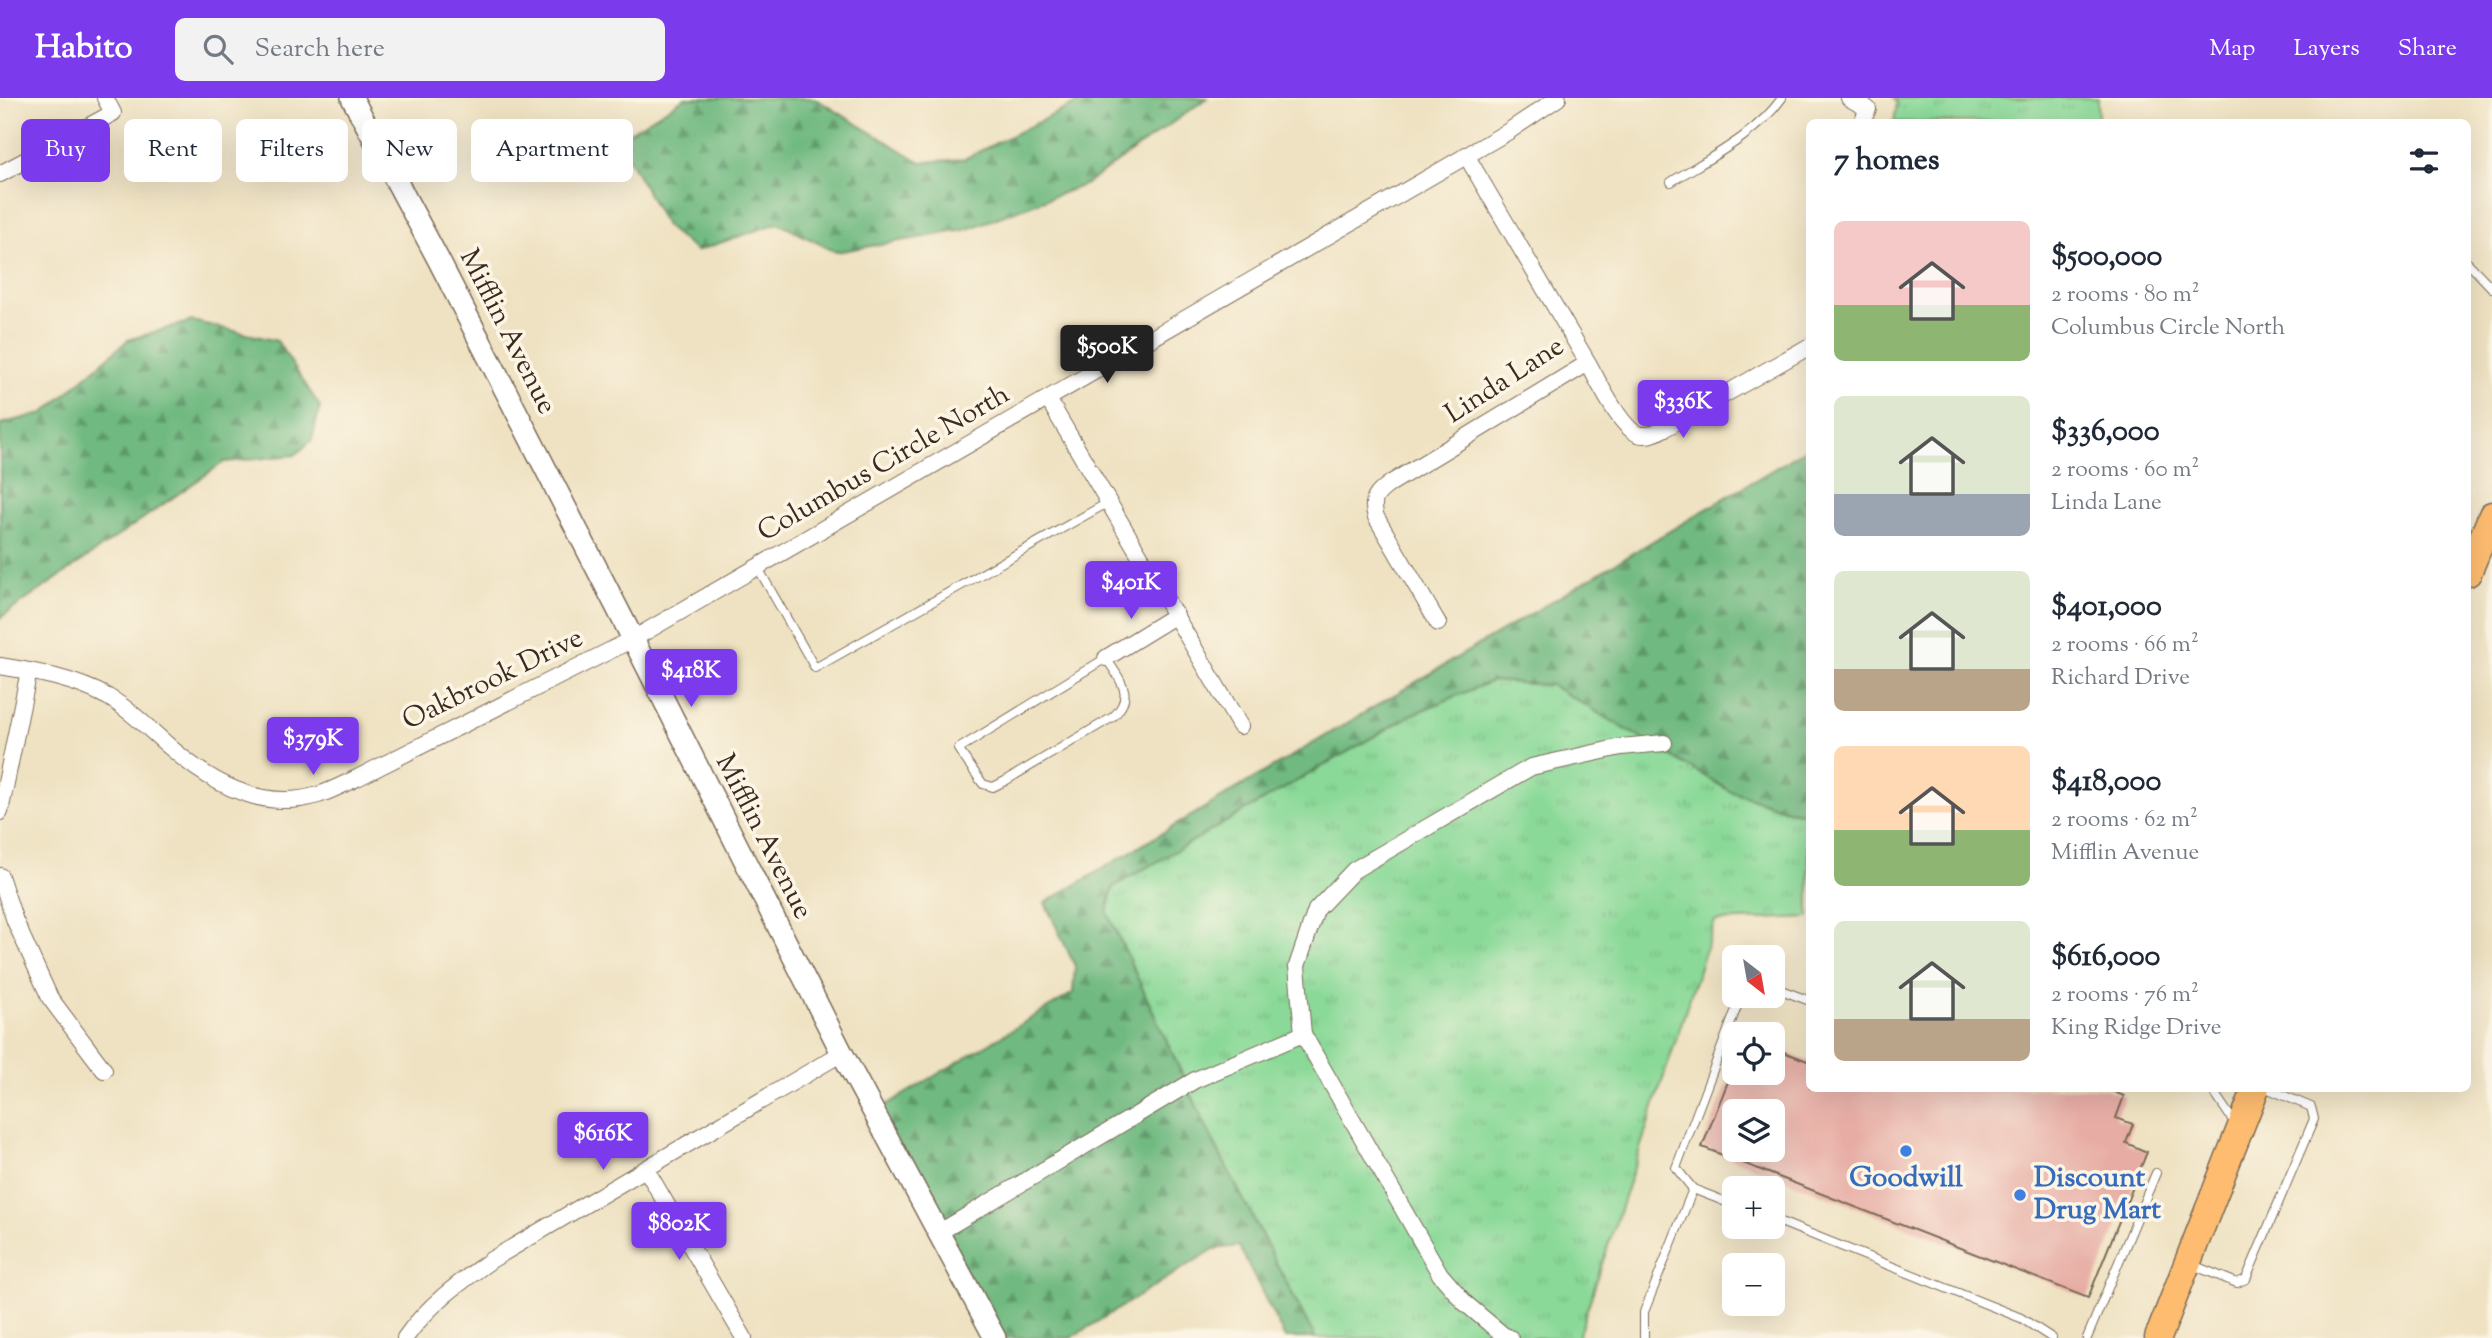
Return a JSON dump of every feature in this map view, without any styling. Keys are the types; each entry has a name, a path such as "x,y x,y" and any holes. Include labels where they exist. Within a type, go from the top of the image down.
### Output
{"main road":[{"path":"2471,566 2492,515"},
{"path":"2158,1338 2254,1092"}],"street":[{"path":"0,174 113,113 104,98"},
{"name":"Mifflin Avenue","path":"352,98 438,259 633,639 842,1054 995,1338"},
{"name":"Columbus Circle North","path":"633,639 1509,131 1558,98"},
{"path":"1849,98 1865,116"},
{"name":"Linda Lane","path":"1438,623 1376,517 1373,507 1375,496 1391,483 1588,363 1466,155"},
{"path":"1588,363 1625,424 1637,434 1646,436 1669,426 1806,348"},
{"path":"1048,399 1240,726"},
{"path":"1106,658 1176,615"},
{"name":"Oakbrook Drive","path":"0,666 72,682 108,697 140,719 200,771 221,784 260,797 286,800 316,796 333,790 633,639"},
{"path":"0,812 29,671"},
{"path":"1510,1338 1465,1303 1440,1274 1303,1034 1297,966 1316,910 1354,870 1531,767 1621,747 1664,743"},
{"path":"0,876 15,921 50,998 104,1070"},
{"path":"938,1233 1195,1080 1303,1034"},
{"path":"405,1338 426,1311 446,1292 491,1260 842,1054"},
{"path":"646,1169 744,1338"}],"lane":[{"path":"1671,182 1740,138 1766,118 1782,98"},
{"path":"2471,266 2492,288"},
{"path":"758,568 815,668 1110,502"},
{"path":"1106,658 1123,685 1126,696 1124,706 1113,717 1005,781 993,787 983,784 958,749 1106,658"},
{"path":"1785,992 1806,999"},
{"path":"1722,1200 1693,1189 1676,1168 1736,1008"},
{"path":"2214,1092 2240,1130"},
{"path":"2186,1262 2237,1283 2246,1279 2314,1119 2311,1107 2275,1092"},
{"path":"2087,1338 2156,1173"},
{"path":"1644,1338 1644,1312 1693,1189"},
{"path":"1785,1224 2010,1314 2052,1338"}],"green space":[{"path":"685,98 814,98 921,162 964,159 1087,98 1207,98 1086,184 965,230 836,252 778,223 696,251 666,226 633,166 633,130"},
{"path":"1894,98 2098,98 2098,119 1894,119 1897,102"},
{"path":"192,321 277,341 320,407 312,440 295,455 224,462 0,618 0,424 44,413 128,340"},
{"path":"1806,450 1806,813 1787,810 1730,791 1551,685 1492,681 1413,714 1113,887 1107,912 1212,1139 1315,1338 1285,1338 1239,1246 1214,1249 1071,1338 1003,1338 878,1110 1073,993 1075,966 1045,903"},
{"path":"1492,681 1551,685 1730,791 1787,810 1806,813 1806,917 1715,921 1579,1334 1580,1338 1315,1338 1212,1139 1107,912 1113,887 1413,714"}],"building":[{"path":"1785,1053 1806,1060 1806,1092 2114,1092 2124,1096 2116,1118 2133,1124 2126,1143 2147,1152 2088,1298 1785,1179 1785,1176 1776,1176 1740,1162 1785,1162 1785,1099 1722,1099 1722,1155 1702,1147 1727,1085 1785,1085"}],"place":[{"name":"Goodwill","path":"1906,1151"},
{"name":"Discount Drug Mart","path":"2020,1195"}]}
